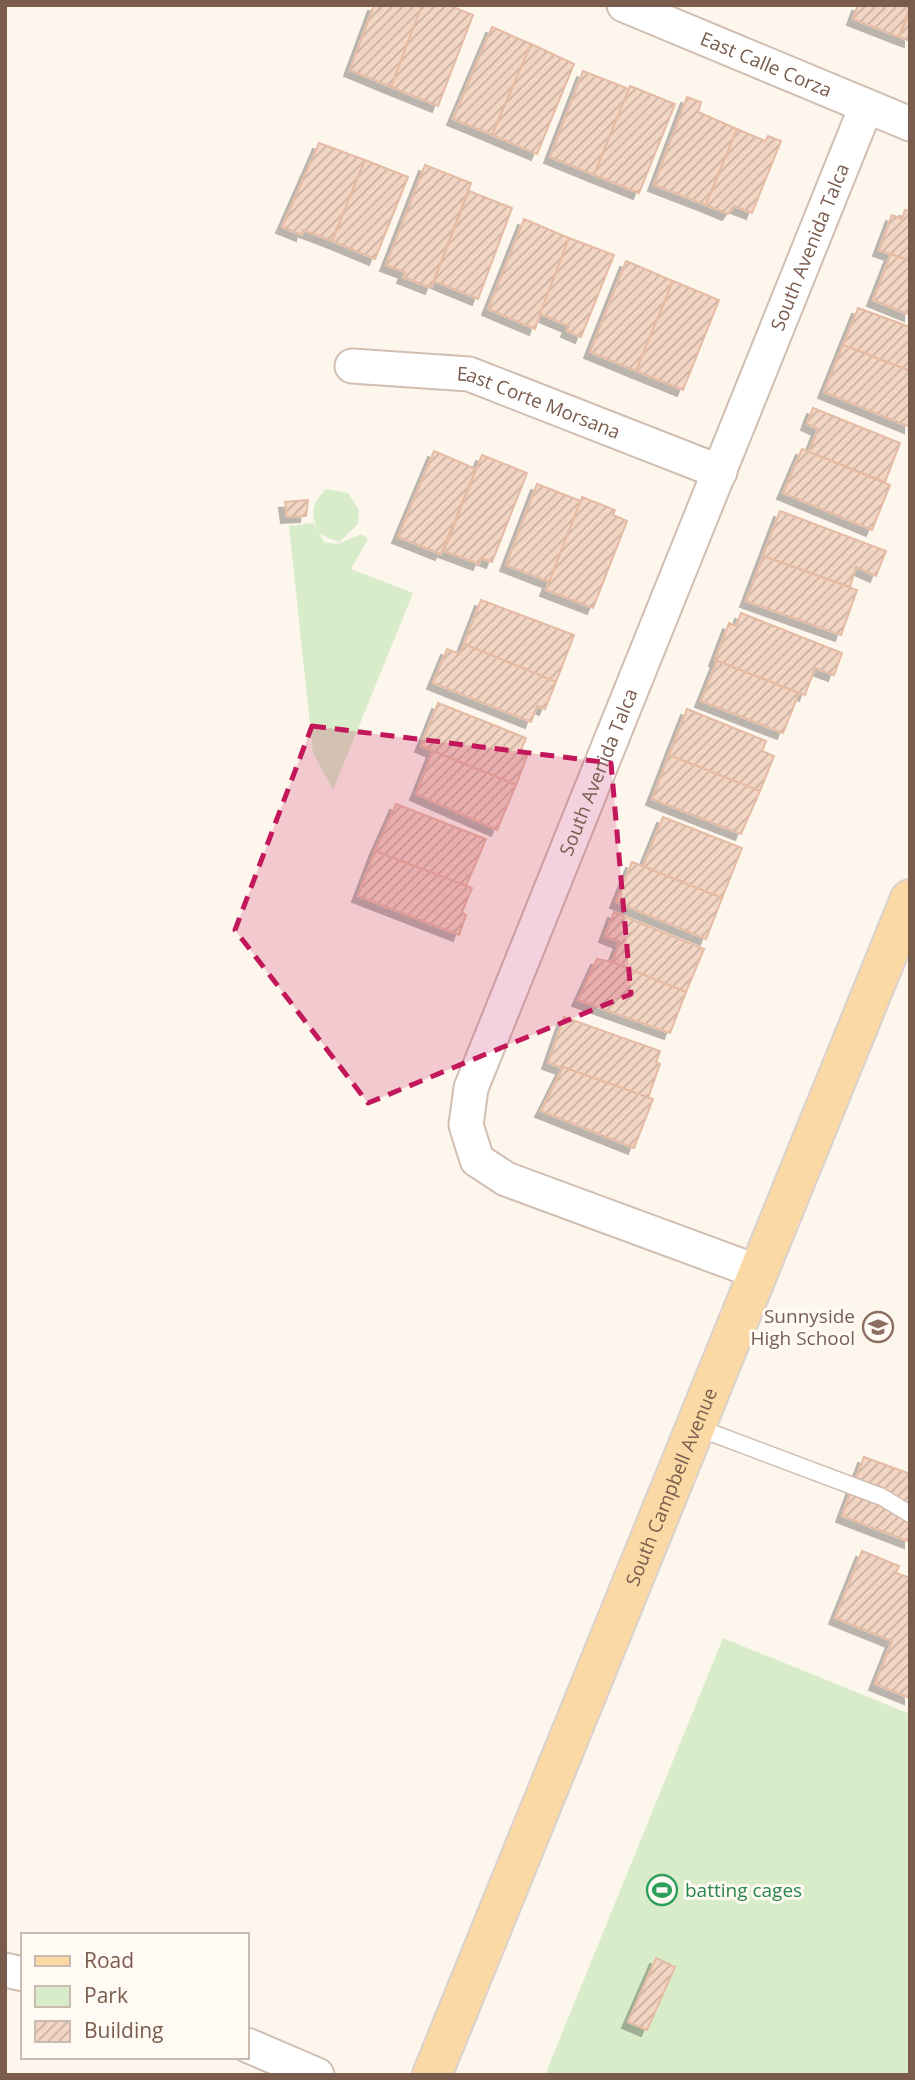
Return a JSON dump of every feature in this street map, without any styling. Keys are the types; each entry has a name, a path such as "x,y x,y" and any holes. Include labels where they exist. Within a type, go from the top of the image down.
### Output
{"main road":[{"name":"South Campbell Avenue","path":"432,2075 910,899"}],"street":[{"name":"East Calle Corza","path":"624,5 910,124"},
{"name":"South Avenida Talca","path":"758,1272 506,1179 477,1160 466,1125 471,1088 866,107"},
{"name":"East Corte Morsana","path":"352,366 469,374 720,472"},
{"path":"248,2045 317,2075"}],"lane":[{"path":"696,1427 883,1497 910,1514"}],"highlighted area":[{"path":"312,726 611,763 631,994 368,1103 235,930"}],"green space":[{"path":"326,489 348,493 359,510 358,524 339,542 319,534 314,521 315,505"},
{"path":"313,523 324,542 338,544 361,534 368,539 351,569 413,593 333,790 313,753 289,526"},
{"path":"723,1638 910,1714 910,2075 545,2075"}],"building":[{"path":"374,5 422,5 391,87 350,70"},
{"path":"422,5 448,5 473,15 438,106 391,87"},
{"path":"858,5 910,5 899,37 853,19"},
{"path":"910,11 910,41 899,37"},
{"path":"492,27 531,44 492,135 453,119"},
{"path":"531,44 574,64 537,154 492,135"},
{"path":"583,71 629,89 594,175 550,157"},
{"path":"630,86 675,104 639,193 594,175"},
{"path":"687,97 701,102 698,112 737,129 706,205 654,185"},
{"path":"737,129 765,141 768,136 781,141 752,213 734,206 728,214 706,205"},
{"path":"319,143 365,160 332,241 303,230 302,235 282,227"},
{"path":"365,160 408,177 375,259 332,241"},
{"path":"425,165 471,183 431,288 403,277 405,272 386,265"},
{"path":"469,191 512,208 478,299 434,281"},
{"path":"905,210 910,211 910,261 879,250 892,215 902,219"},
{"path":"524,219 569,238 535,329 488,309"},
{"path":"569,238 614,255 581,337 567,331 569,326 540,314"},
{"path":"891,254 910,261 910,315 873,300"},
{"path":"626,261 673,281 636,371 590,352"},
{"path":"673,281 719,300 683,390 636,371"},
{"path":"858,308 910,327 910,371 843,345"},
{"path":"843,345 910,371 910,427 824,392"},
{"path":"813,408 900,443 885,482 809,452 818,429 807,424"},
{"path":"802,449 890,485 872,530 783,493"},
{"path":"434,451 476,469 441,554 398,537"},
{"path":"482,455 527,473 492,562 481,558 479,564 444,551"},
{"path":"537,484 581,501 550,582 506,565"},
{"path":"582,497 615,510 613,515 627,521 593,608 546,590"},
{"path":"308,500 306,516 287,517 285,502"},
{"path":"780,511 886,551 876,576 856,567 850,587 763,556"},
{"path":"763,556 857,590 841,635 746,601"},
{"path":"481,600 574,635 556,682 464,644"},
{"path":"741,613 842,653 834,675 815,668 805,695 715,660 729,623 736,626"},
{"path":"464,644 556,682 545,709 537,706 531,722 433,683 447,649 460,654"},
{"path":"717,661 799,693 783,733 701,701"},
{"path":"438,703 526,738 521,750 527,756 516,785 421,746"},
{"path":"687,709 766,741 762,751 774,756 760,791 669,755"},
{"path":"433,751 516,785 497,830 416,794"},
{"path":"669,755 760,791 741,834 652,799"},
{"path":"396,804 486,839 466,886 375,851"},
{"path":"663,817 742,848 722,898 643,866"},
{"path":"375,851 472,888 462,912 466,915 459,935 358,896"},
{"path":"632,862 722,898 706,939 616,902"},
{"path":"614,912 704,949 686,992 612,962 620,942 605,936"},
{"path":"597,959 612,962 686,992 670,1033 578,1000"},
{"path":"564,1017 660,1051 656,1062 660,1064 648,1098 548,1063"},
{"path":"563,1067 653,1099 634,1148 541,1111"},
{"path":"864,1457 910,1474 910,1542 842,1516"},
{"path":"862,1551 899,1566 896,1573 910,1578 910,1698 875,1684 892,1641 835,1618"},
{"path":"656,1958 675,1967 647,2030 628,2022"}],"place":[{"name":"Sunnyside High School","path":"878,1327"},
{"name":"batting cages","path":"662,1890"}]}
